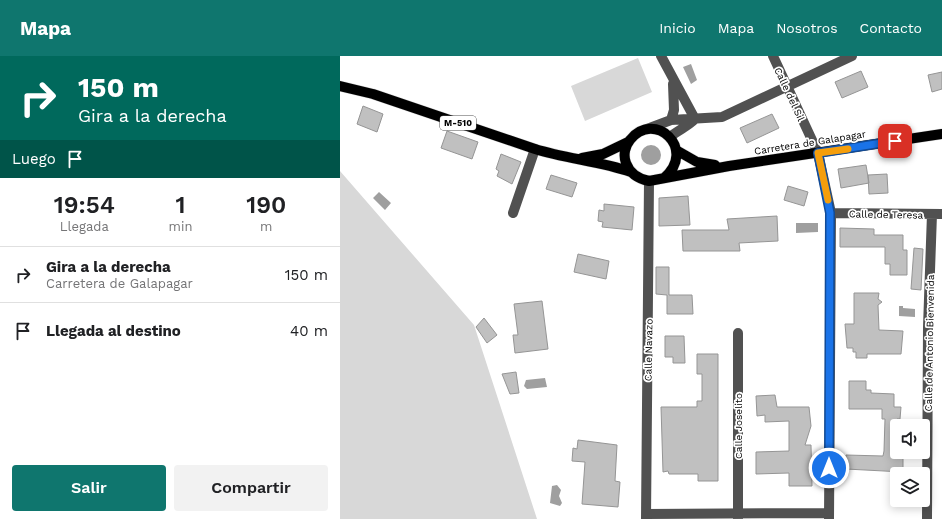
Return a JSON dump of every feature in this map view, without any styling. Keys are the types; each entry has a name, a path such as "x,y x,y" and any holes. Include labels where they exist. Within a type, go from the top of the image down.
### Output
{"main road":[{"name":"M-510","path":"340,86 373,94 535,149 615,167 631,172 643,180 649,181"},
{"name":"M-510","path":"576,159 604,154 628,142 640,131 648,129"},
{"path":"648,129 656,129 670,137 676,150 675,166 664,178"},
{"name":"Carretera de Galapagar","path":"729,166 942,134"},
{"path":"628,142 625,148 625,161 631,172"},
{"path":"676,150 702,163 729,166"},
{"path":"649,181 729,166"}],"street":[{"path":"661,56 672,80 694,119"},
{"name":"Calle del Sil","path":"773,56 818,153 830,213 829,516"},
{"path":"648,129 671,120 722,117 852,56"},
{"path":"671,120 674,110 672,80"},
{"path":"670,137 678,129 687,126 694,119"},
{"path":"513,213 535,149"},
{"name":"Calle Navazo","path":"646,516 649,181"},
{"name":"Calle de Teresa","path":"830,213 937,214"},
{"name":"Calle de Antonio Bienvenida","path":"928,519 928,327 937,214"},
{"name":"Calle Joselito","path":"738,333 738,517"},
{"path":"646,516 829,516"}],"shaded area":[{"path":"638,58 652,92 585,121 571,86"},
{"path":"691,64 697,80 691,84 683,67"},
{"path":"651,145 658,148 661,155 658,162 651,165 644,162 641,155 644,148"},
{"path":"340,171 474,325 537,519 340,519"},
{"path":"379,192 391,203 385,210 373,198"},
{"path":"796,223 818,223 818,232 796,233"},
{"path":"899,306 903,306 903,308 915,309 915,317 899,316"},
{"path":"545,378 547,387 527,389 524,386 526,380"},
{"path":"557,485 561,490 559,496 562,503 560,506 550,503 552,486"}],"building":[{"path":"861,71 868,87 842,98 835,82"},
{"path":"942,72 942,89 932,92 928,75"},
{"path":"363,106 383,114 377,132 357,124"},
{"path":"772,114 779,128 747,143 740,128"},
{"path":"447,131 478,142 472,159 441,148"},
{"path":"501,154 521,162 512,184 497,176 499,171 496,169"},
{"path":"866,165 869,183 841,188 838,169"},
{"path":"887,174 888,193 869,194 868,175"},
{"path":"551,175 577,183 572,197 546,189"},
{"path":"788,186 808,192 804,206 784,200"},
{"path":"688,196 690,225 659,226 659,198"},
{"path":"604,204 634,207 632,230 602,227 603,222 598,221 599,210 604,211"},
{"path":"777,216 778,241 739,243 740,251 683,251 682,230 729,230 727,219"},
{"path":"840,228 874,229 874,235 903,235 903,250 907,250 907,275 890,275 890,264 885,264 885,247 840,247"},
{"path":"914,248 923,249 921,290 911,289"},
{"path":"578,254 609,261 606,279 574,272"},
{"path":"656,267 669,267 669,295 692,295 693,314 667,314 667,295 656,294"},
{"path":"854,293 879,293 878,299 882,302 878,305 879,330 903,331 901,354 867,354 867,358 856,358 856,352 853,352 853,348 847,348 845,324 854,324"},
{"path":"542,301 548,349 515,353 513,335 518,335 514,304"},
{"path":"484,318 497,335 487,343 476,327"},
{"path":"665,336 684,336 685,363 673,363 673,357 665,357"},
{"path":"697,354 718,354 718,481 698,481 698,474 669,474 668,471 663,472 661,407 697,407 697,401 702,401 702,374 697,374"},
{"path":"516,372 519,393 510,394 502,374"},
{"path":"849,381 866,381 866,390 871,390 871,393 894,394 894,407 901,407 900,419 890,419 890,459 903,459 903,467 890,467 890,471 846,469 846,455 883,456 884,451 885,419 882,419 882,409 849,409"},
{"path":"775,395 777,407 809,407 811,426 805,445 811,445 812,486 789,486 789,473 756,474 756,452 789,451 789,421 765,422 765,415 757,416 756,396"},
{"path":"578,440 617,445 615,481 620,482 618,507 582,504 585,462 572,461 573,448 577,449"}],"slow traffic":[{"path":"828,200 818,153 848,149"}],"route":[{"path":"829,468 830,213 818,153 895,141"}]}
